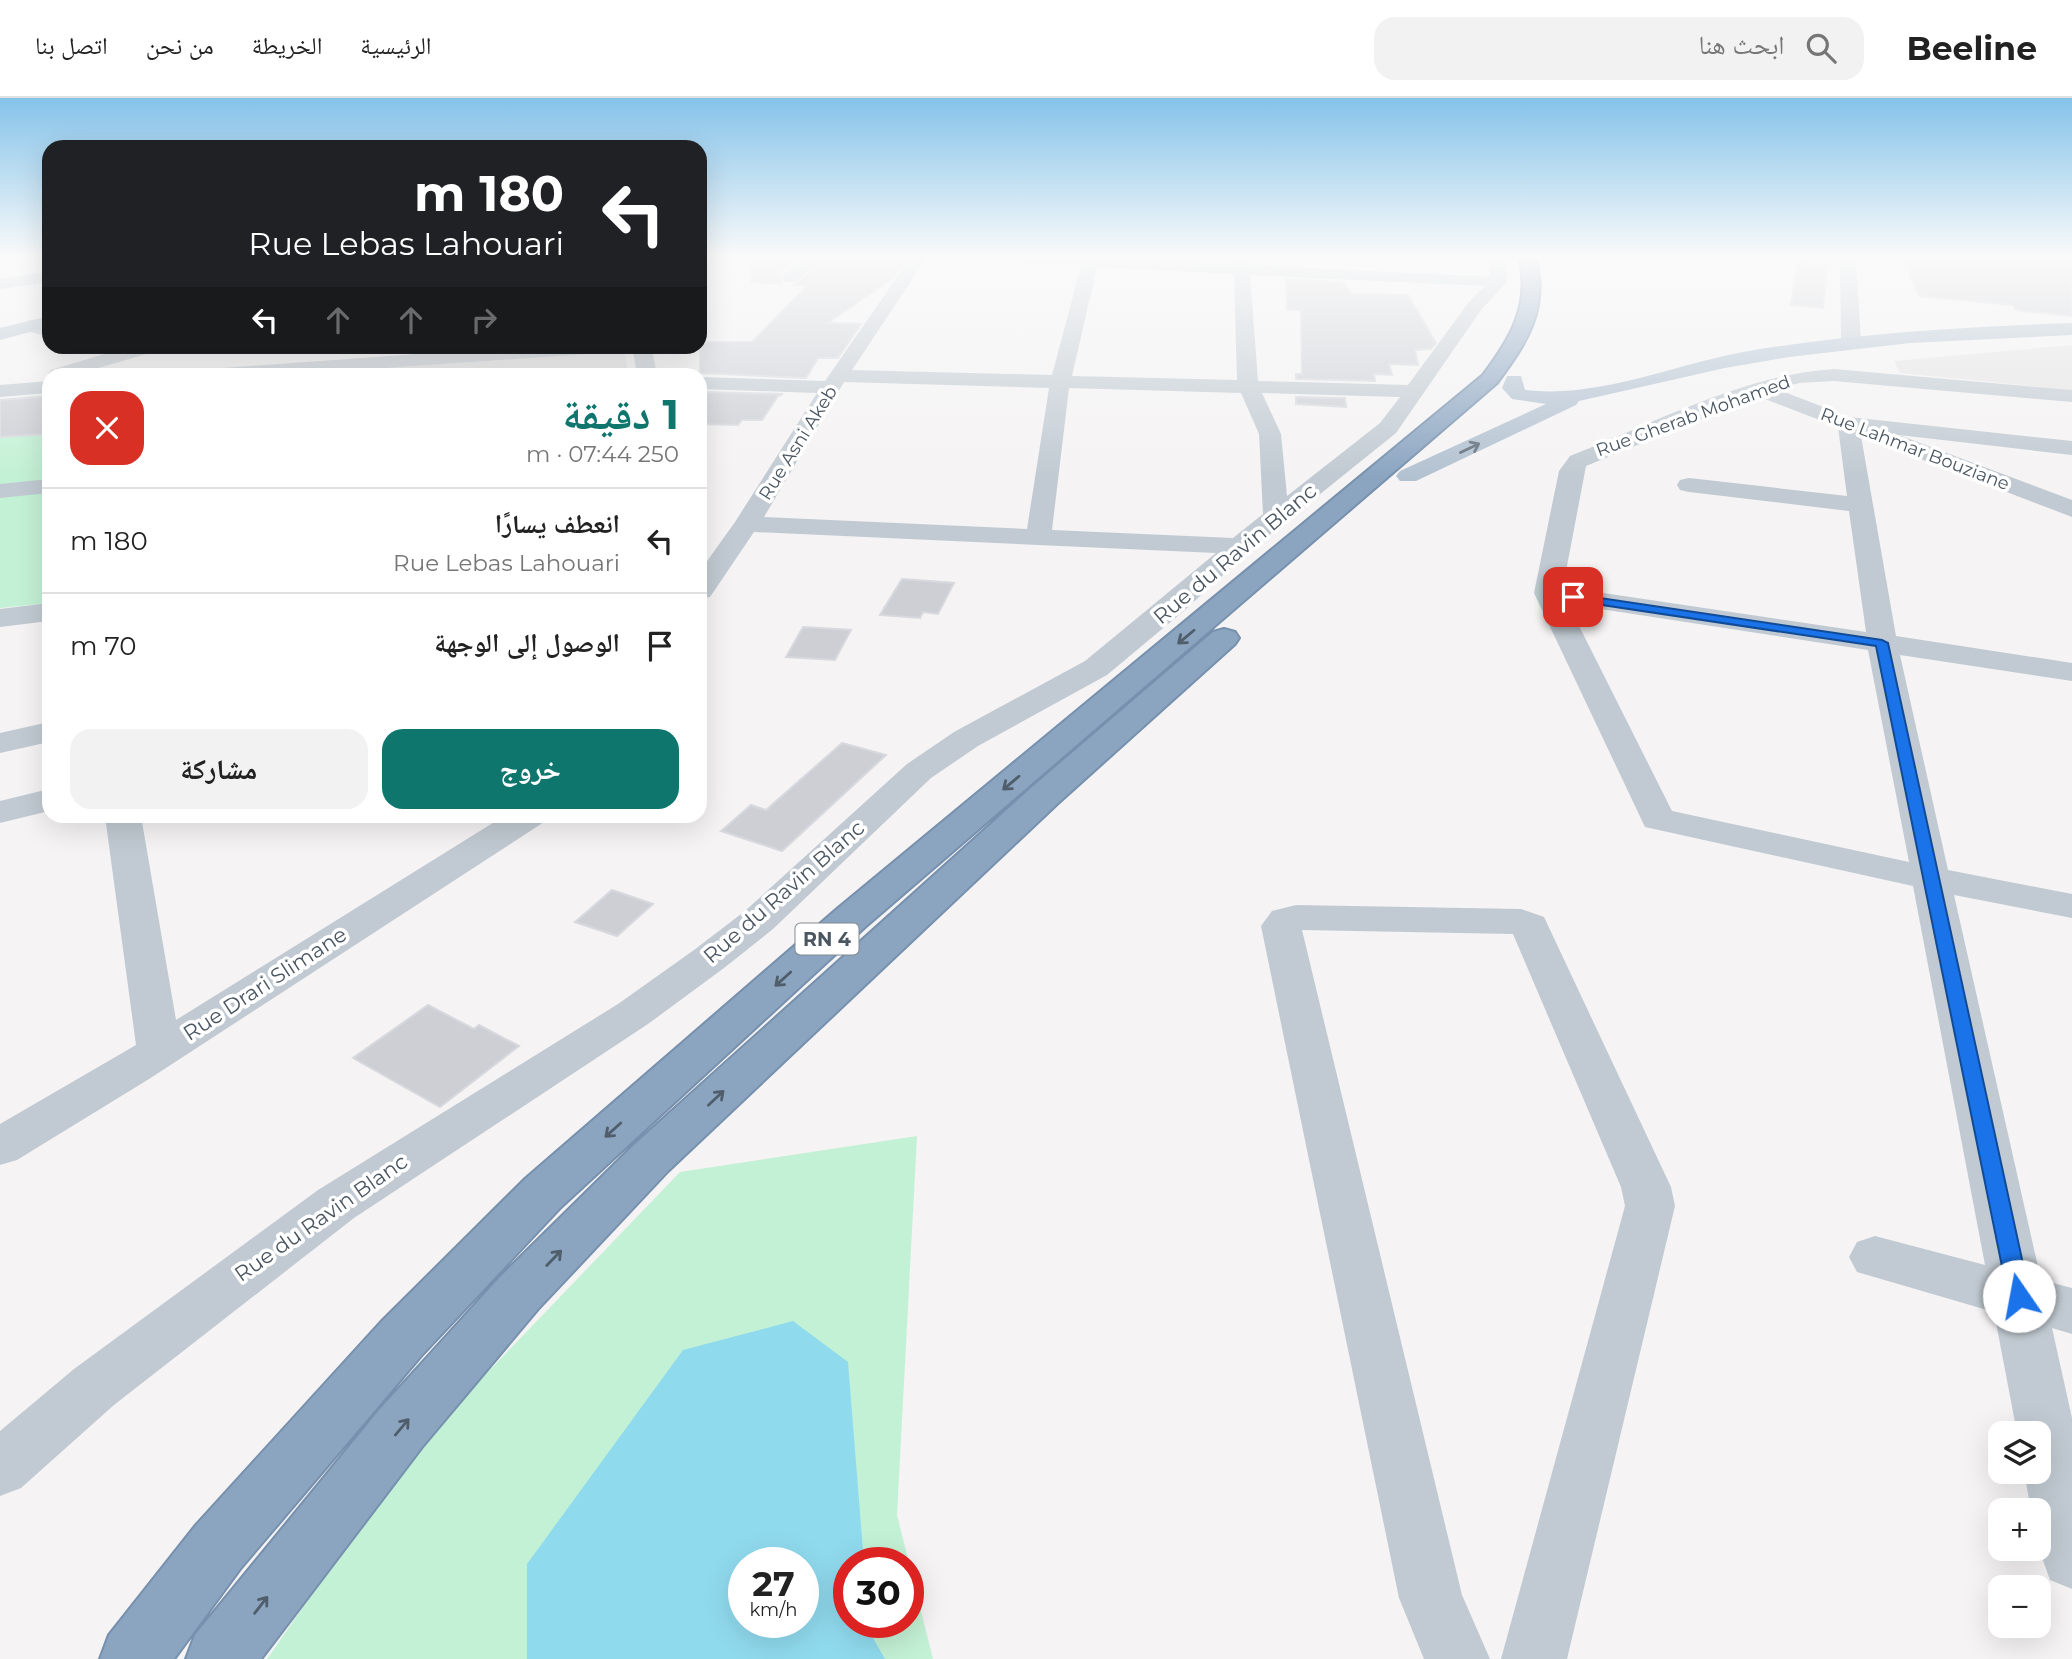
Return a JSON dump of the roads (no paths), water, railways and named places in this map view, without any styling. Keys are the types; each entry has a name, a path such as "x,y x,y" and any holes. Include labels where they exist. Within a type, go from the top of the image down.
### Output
{"highway":[{"name":"RN 4","path":"133,1659 218,1547 401,1339 542,1193 851,918 1490,379 1524,330"},
{"name":"RN 4","path":"219,1659 401,1428 519,1293 651,1158 1044,796 1514,380 1541,348 1548,330"}],"main road":[{"path":"1514,380 1514,392 1530,398 1587,393 1698,366 1851,344 2060,330"},
{"path":"1408,476 1587,393"}],"street":[{"name":"Rue Asni Akeb","path":"741,532 871,330"},
{"path":"1038,539 1060,382 1073,330"},
{"path":"1244,330 1248,386 1270,434 1276,516"},
{"name":"Rue du Ravin Blanc","path":"0,1468 94,1387 325,1212 633,1014 709,959 759,920 919,771 966,739 1096,668 1176,603 1239,546 1388,428 1458,330"},
{"path":"1851,330 1851,344"},
{"path":"78,368 125,354"},
{"path":"224,365 402,354"},
{"name":"Rue Gherab Mohamed","path":"1548,593 1571,471 1578,461 1757,389 1797,377 1834,375 2072,396"},
{"path":"2,390 42,379"},
{"path":"707,383 1060,382 1413,391"},
{"path":"2,390 42,387"},
{"name":"Rue Lahmar Bouziane","path":"1757,389 2072,509"},
{"path":"2072,449 1849,423 1882,643 2072,1558"},
{"path":"1689,485 1861,505"},
{"path":"0,491 42,487"},
{"path":"707,581 741,532"},
{"path":"707,539 741,532 1239,546"},
{"path":"1548,593 2072,672"},
{"path":"1548,593 1658,819 1932,879 2072,906"},
{"path":"0,618 42,613"},
{"path":"0,743 42,734"},
{"path":"0,813 42,802"},
{"path":"124,823 159,1051"},
{"name":"Rue Drari Slimane","path":"2,1145 159,1051 517,823"},
{"path":"1457,1659 1432,1598 1281,926 1286,920 1296,917 1521,922 1530,926 1646,1186 1650,1206 1534,1659"},
{"path":"1875,1257 2072,1311"}],"water":[{"path":"793,1321 848,1362 863,1547 833,1547 833,1638 873,1638 885,1659 527,1659 527,1564 683,1350"}]}
